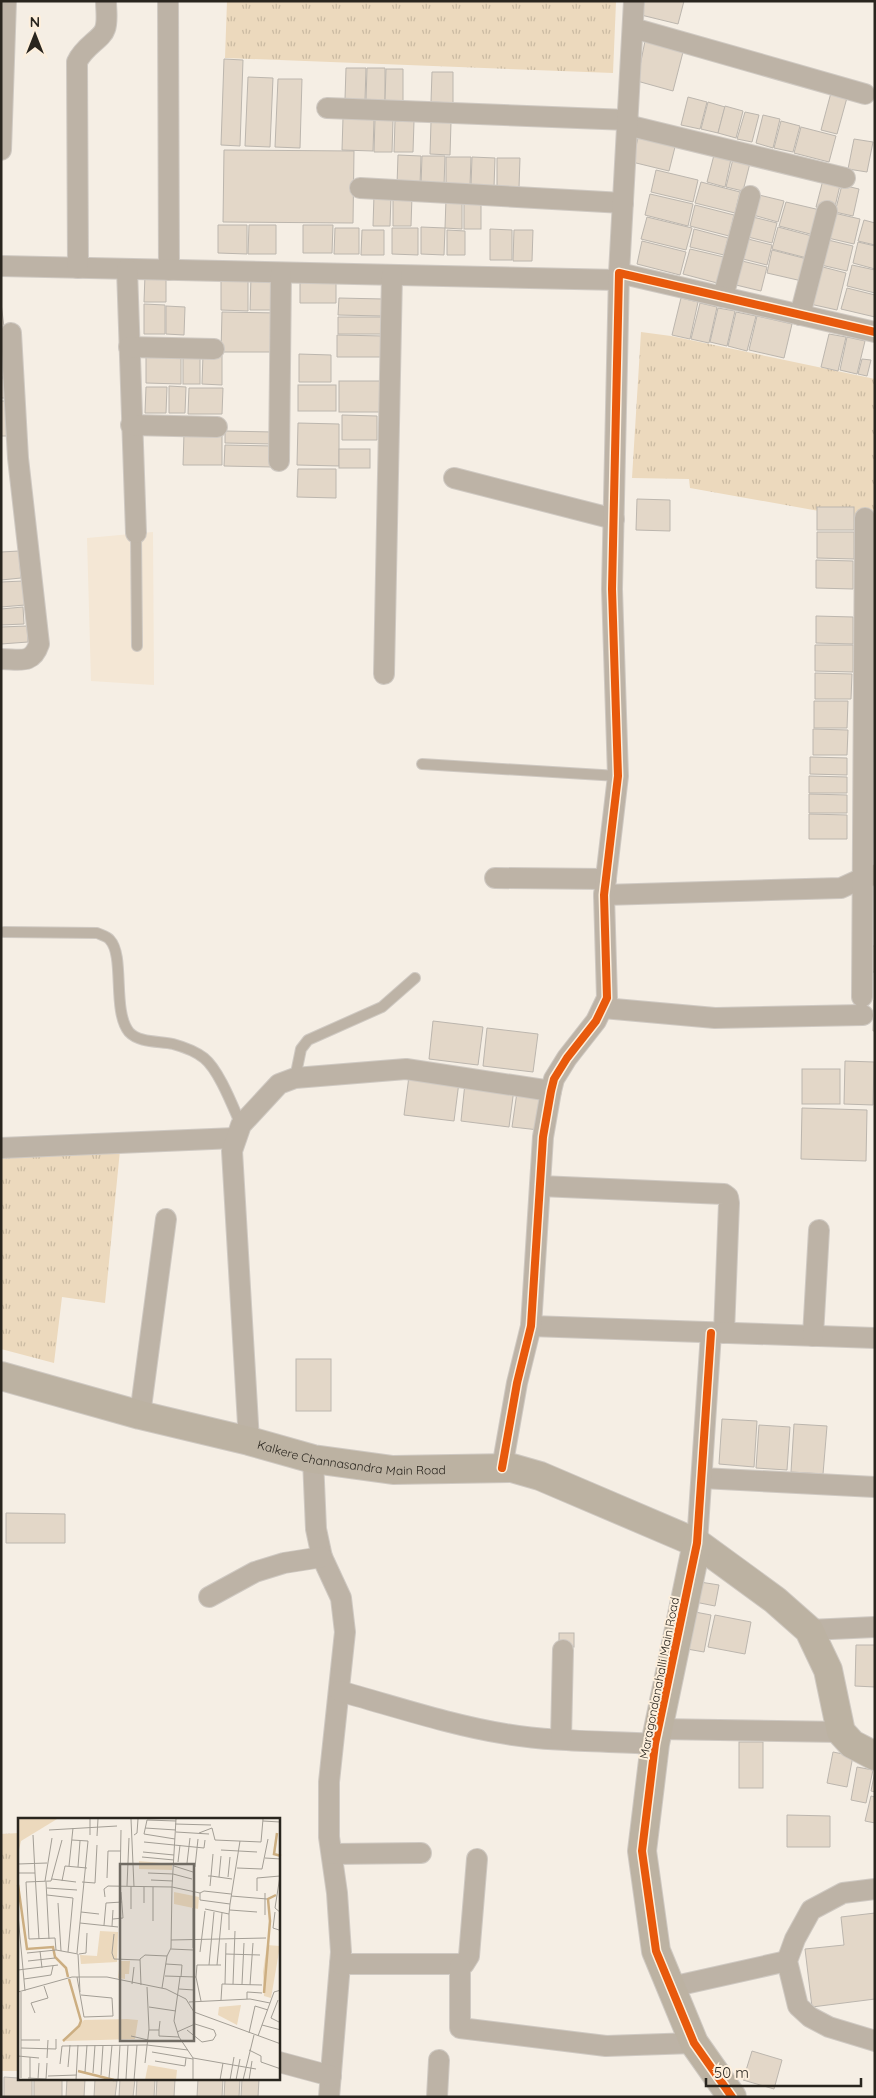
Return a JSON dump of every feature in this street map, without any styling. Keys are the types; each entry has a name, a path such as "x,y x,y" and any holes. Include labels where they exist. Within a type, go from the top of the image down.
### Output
{"main road":[{"name":"Kalkere Channasandra Main Road","path":"2,1381 249,1441 313,1459 393,1470 512,1468 540,1476 697,1543 775,1600 809,1630"},
{"name":"Maragondanahalli Main Road","path":"697,1543 657,1736 642,1851 656,1951 694,2043 732,2097"},
{"path":"809,1630 828,1670 841,1732 852,1744 875,1756"}],"street":[{"path":"1,150 6,1"},
{"path":"78,268 77,62 81,52 103,34 106,24 106,1"},
{"path":"168,1 169,270"},
{"path":"502,1468 517,1383 531,1326 543,1136 551,1091 554,1079 567,1058 596,1021 608,998 605,887 618,776 612,589 618,276 634,1"},
{"path":"633,28 866,94"},
{"path":"327,108 627,123 845,178"},
{"path":"360,188 623,203"},
{"path":"723,297 750,196"},
{"path":"800,315 827,211"},
{"path":"1,266 392,275 618,276 723,297 875,332"},
{"path":"127,269 136,533"},
{"path":"279,461 281,273"},
{"path":"384,674 392,275"},
{"path":"1,659 29,660 36,654 39,644 10,458 11,333"},
{"path":"129,347 214,349"},
{"path":"131,425 217,427"},
{"path":"454,478 614,519"},
{"path":"603,1008 715,1018 863,1006 869,876 870,557 866,518"},
{"path":"495,878 605,887 841,888 869,876"},
{"path":"249,1441 232,1151 238,1131 278,1084 295,1078 406,1069 551,1091"},
{"path":"1,1148 238,1131"},
{"path":"540,1186 724,1194 728,1197 718,1333 697,1543"},
{"path":"140,1416 166,1219"},
{"path":"813,1336 819,1230"},
{"path":"531,1326 875,1338"},
{"path":"313,1459 316,1529 322,1557 341,1598 345,1632 329,1782 329,1837 337,1893 341,1952 329,2097"},
{"path":"702,1478 875,1487"},
{"path":"209,1597 255,1572 284,1563 322,1557"},
{"path":"809,1630 875,1627"},
{"path":"561,1739 563,1650"},
{"path":"339,1691 507,1734 561,1739 841,1732"},
{"path":"332,1854 421,1853"},
{"path":"340,1964 460,1966 468,1962 477,1859"},
{"path":"875,1888 843,1893 811,1910 795,1939 786,1961 798,2006 810,2017 828,2027 875,2041"},
{"path":"671,1987 786,1961"},
{"path":"460,1966 460,2028 606,2046 694,2043"},
{"path":"436,2097 440,2060"},
{"path":"280,2062 331,2076"}],"lane":[{"path":"136,533 137,646"},
{"path":"422,764 618,776"},
{"path":"4,932 97,933 110,938 116,949 124,1022 130,1033 141,1039 173,1044 194,1051 206,1060 221,1082 238,1131"},
{"path":"295,1078 301,1049 308,1040 382,1007 415,978"}],"shaded area":[{"path":"153,532 154,685 91,681 87,538"}],"green space":[{"path":"227,1 616,2 613,73 225,58"},
{"path":"641,332 671,336 875,379 875,521 690,488 689,479 632,478"},
{"path":"120,1150 105,1303 62,1297 54,1363 1,1349 1,1152"},
{"path":"18,1833 18,2071 1,2071 1,1834"}],"building":[{"path":"645,1 684,1 678,24 641,15"},
{"path":"645,41 683,52 673,91 637,81"},
{"path":"224,59 243,60 240,146 221,145"},
{"path":"346,68 366,68 365,100 345,99"},
{"path":"367,68 385,68 385,101 366,100"},
{"path":"386,69 403,69 403,101 385,101"},
{"path":"432,72 453,72 453,103 431,102"},
{"path":"248,77 273,78 270,147 245,146"},
{"path":"278,79 302,79 300,148 275,147"},
{"path":"832,89 848,94 837,134 821,130"},
{"path":"688,97 707,102 700,129 681,125"},
{"path":"708,102 725,107 718,133 701,129"},
{"path":"725,106 743,111 736,138 718,133"},
{"path":"745,112 759,115 752,142 737,139"},
{"path":"763,115 780,119 773,148 756,143"},
{"path":"343,118 374,119 373,151 342,150"},
{"path":"375,119 393,120 392,152 374,152"},
{"path":"395,121 414,121 413,152 394,152"},
{"path":"781,121 800,126 793,152 774,148"},
{"path":"431,122 451,122 450,155 430,154"},
{"path":"801,127 836,136 829,162 794,153"},
{"path":"639,134 676,143 669,171 632,162"},
{"path":"854,139 873,142 867,172 848,169"},
{"path":"224,150 354,151 353,223 223,222"},
{"path":"398,155 421,156 420,185 397,185"},
{"path":"714,155 731,159 725,187 707,182"},
{"path":"422,156 445,156 444,186 421,185"},
{"path":"446,157 471,157 470,186 446,185"},
{"path":"472,157 495,158 494,187 471,186"},
{"path":"497,158 520,158 519,188 497,187"},
{"path":"733,159 750,163 743,191 726,187"},
{"path":"656,170 698,180 693,202 651,192"},
{"path":"823,180 840,185 834,211 816,207"},
{"path":"701,182 740,192 735,213 695,203"},
{"path":"842,185 859,189 853,216 835,212"},
{"path":"650,194 693,204 688,226 645,215"},
{"path":"374,195 391,196 390,226 373,226"},
{"path":"759,195 784,201 778,222 753,215"},
{"path":"393,196 412,196 411,226 393,226"},
{"path":"446,199 462,199 462,229 445,228"},
{"path":"464,200 481,200 481,229 464,229"},
{"path":"786,202 820,210 814,235 779,226"},
{"path":"695,205 734,215 729,236 690,226"},
{"path":"834,213 860,219 854,244 828,238"},
{"path":"647,217 692,228 686,250 641,239"},
{"path":"753,217 777,223 772,243 748,237"},
{"path":"864,220 875,223 875,245 858,241"},
{"path":"218,225 247,225 247,254 218,253"},
{"path":"249,225 276,225 276,254 248,254"},
{"path":"303,225 333,225 332,253 303,253"},
{"path":"421,227 445,228 444,255 421,254"},
{"path":"778,227 812,236 807,258 772,249"},
{"path":"335,228 359,228 359,254 334,254"},
{"path":"392,228 418,228 418,255 392,254"},
{"path":"490,229 512,230 512,260 490,260"},
{"path":"694,229 728,238 724,255 690,247"},
{"path":"362,230 384,230 384,255 361,255"},
{"path":"447,230 465,231 465,255 447,255"},
{"path":"514,230 533,230 532,261 513,261"},
{"path":"748,239 772,245 767,265 743,259"},
{"path":"828,240 853,246 847,271 821,265"},
{"path":"642,241 686,252 680,275 637,264"},
{"path":"858,242 875,246 875,269 853,263"},
{"path":"690,249 724,257 717,283 683,274"},
{"path":"772,250 807,259 802,281 767,273"},
{"path":"742,261 767,267 761,291 736,285"},
{"path":"852,265 875,270 875,293 847,286"},
{"path":"819,266 846,273 837,310 810,304"},
{"path":"145,275 166,275 166,302 144,302"},
{"path":"221,275 248,275 248,311 221,310"},
{"path":"300,275 336,276 336,303 300,303"},
{"path":"251,277 276,277 275,310 250,310"},
{"path":"847,288 875,295 875,317 841,309"},
{"path":"339,298 383,299 382,316 338,315"},
{"path":"681,298 698,302 690,339 672,335"},
{"path":"1,303 4,327 1,327"},
{"path":"700,303 717,307 709,343 691,339"},
{"path":"144,304 165,305 165,334 144,334"},
{"path":"166,306 185,307 184,335 166,334"},
{"path":"718,308 735,311 727,346 710,342"},
{"path":"222,312 278,313 277,352 221,352"},
{"path":"736,312 756,316 747,351 728,346"},
{"path":"757,316 792,324 784,358 749,350"},
{"path":"338,317 383,317 382,334 338,334"},
{"path":"829,334 846,337 838,371 821,367"},
{"path":"337,335 383,336 383,357 337,357"},
{"path":"847,337 865,341 857,374 840,370"},
{"path":"5,353 6,377 1,377 1,354"},
{"path":"146,353 181,354 181,384 146,383"},
{"path":"183,354 200,354 200,384 183,384"},
{"path":"299,354 331,355 331,382 299,382"},
{"path":"203,355 222,356 222,385 202,384"},
{"path":"862,359 871,360 867,376 858,374"},
{"path":"1,378 7,378 8,398 1,398"},
{"path":"339,381 384,381 384,412 339,412"},
{"path":"298,385 336,385 336,411 298,411"},
{"path":"169,386 186,387 185,413 169,413"},
{"path":"146,387 167,387 166,413 145,413"},
{"path":"189,388 223,388 222,414 188,414"},
{"path":"1,401 9,401 11,436 1,436"},
{"path":"342,415 377,416 377,440 342,440"},
{"path":"298,423 339,424 339,466 297,465"},
{"path":"225,431 273,432 273,444 225,443"},
{"path":"184,433 222,433 222,465 183,465"},
{"path":"225,445 273,446 273,467 224,466"},
{"path":"339,449 370,449 370,468 339,468"},
{"path":"298,469 336,469 336,498 297,497"},
{"path":"637,499 670,500 670,531 636,530"},
{"path":"817,507 854,507 854,530 817,530"},
{"path":"817,532 854,532 854,559 817,558"},
{"path":"19,551 21,578 1,580 1,552"},
{"path":"816,560 853,561 853,589 816,588"},
{"path":"23,581 25,605 1,607 1,582"},
{"path":"23,607 24,624 1,625 1,609"},
{"path":"816,616 853,617 853,644 816,643"},
{"path":"27,626 28,642 1,644 1,627"},
{"path":"815,645 853,645 853,672 815,671"},
{"path":"871,668 875,668 875,701 870,701"},
{"path":"815,673 852,674 851,699 815,699"},
{"path":"814,701 848,701 847,728 814,728"},
{"path":"872,724 875,724 875,747 871,747"},
{"path":"813,729 848,730 847,755 813,755"},
{"path":"810,757 847,758 847,775 810,774"},
{"path":"870,763 875,763 875,802 869,802"},
{"path":"809,776 847,777 847,793 809,793"},
{"path":"809,794 847,795 847,813 809,813"},
{"path":"809,814 847,815 847,839 809,839"},
{"path":"870,946 875,946 875,972 869,972"},
{"path":"874,1000 875,1031 873,1031"},
{"path":"433,1021 483,1027 478,1065 429,1059"},
{"path":"487,1028 538,1034 533,1072 483,1066"},
{"path":"845,1061 874,1062 873,1105 844,1104"},
{"path":"802,1069 840,1069 840,1104 802,1104"},
{"path":"409,1076 459,1082 454,1121 404,1115"},
{"path":"465,1083 514,1089 509,1127 461,1121"},
{"path":"517,1092 543,1095 539,1130 512,1127"},
{"path":"802,1108 867,1110 866,1161 801,1159"},
{"path":"296,1359 331,1359 331,1411 296,1411"},
{"path":"722,1419 757,1421 754,1467 719,1464"},
{"path":"794,1424 827,1426 823,1474 791,1472"},
{"path":"759,1425 790,1427 787,1470 756,1468"},
{"path":"6,1513 65,1514 65,1543 6,1543"},
{"path":"700,1582 719,1585 715,1606 695,1602"},
{"path":"695,1612 711,1615 704,1652 687,1649"},
{"path":"715,1615 751,1622 745,1654 708,1647"},
{"path":"559,1633 574,1633 574,1647 559,1647"},
{"path":"856,1645 875,1645 875,1687 855,1686"},
{"path":"739,1742 763,1742 763,1788 739,1788"},
{"path":"833,1752 853,1756 847,1787 827,1783"},
{"path":"857,1767 873,1770 866,1803 851,1800"},
{"path":"875,1771 875,1792 871,1791"},
{"path":"871,1796 875,1797 875,1823 865,1821"},
{"path":"787,1815 830,1816 830,1847 787,1847"},
{"path":"875,1913 875,1999 812,2007 805,1949 844,1945 841,1917"},
{"path":"752,2051 782,2060 774,2089 743,2080"},
{"path":"4,2077 32,2080 32,2097 4,2097"},
{"path":"34,2080 62,2080 62,2097 34,2097"},
{"path":"67,2080 85,2080 84,2097 66,2097"},
{"path":"95,2080 117,2081 115,2097 94,2097"},
{"path":"120,2080 135,2080 133,2097 119,2097"},
{"path":"137,2080 155,2080 154,2097 136,2097"},
{"path":"157,2080 175,2080 174,2097 156,2097"},
{"path":"198,2080 223,2080 222,2097 197,2097"},
{"path":"225,2080 240,2080 239,2097 224,2097"},
{"path":"242,2080 259,2080 258,2097 241,2097"}],"cycle path":[{"path":"502,1468 517,1383 531,1326 543,1137 551,1091 554,1079 567,1058 596,1021 607,998 604,895 618,776 612,589 619,273 875,332"},
{"path":"711,1333 697,1543 655,1744 642,1851 656,1951 694,2043 732,2097"}]}
